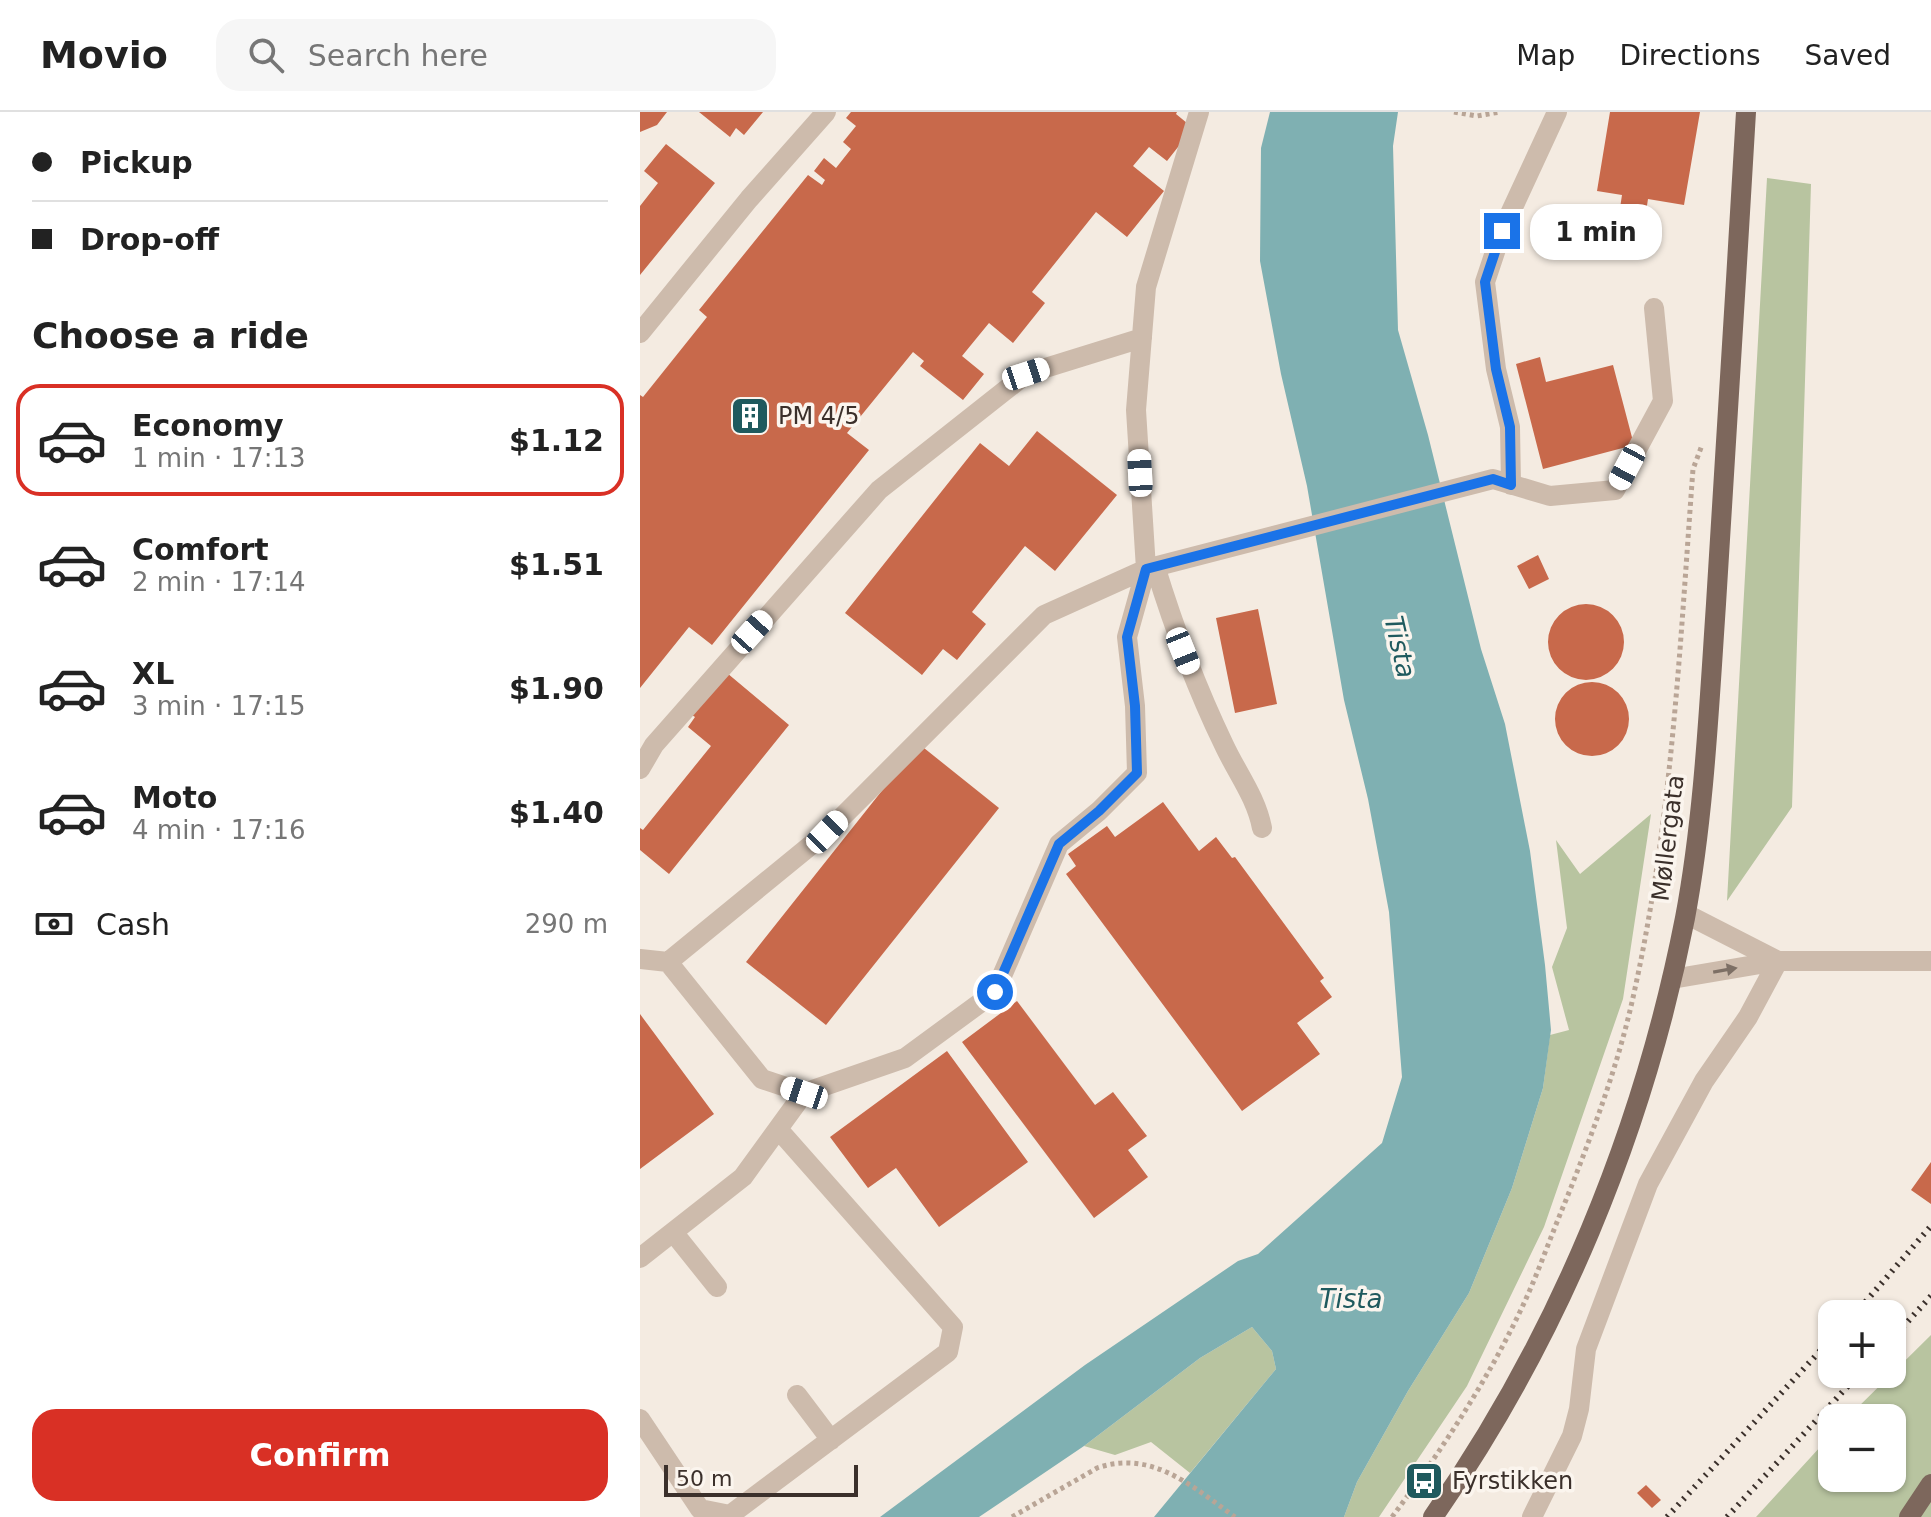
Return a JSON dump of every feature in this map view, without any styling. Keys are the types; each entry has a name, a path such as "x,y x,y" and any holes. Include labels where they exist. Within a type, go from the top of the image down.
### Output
{"main road":[{"name":"Møllergata","path":"1433,1517 1469,1466 1513,1390 1542,1337 1583,1247 1630,1126 1672,979 1686,914 1708,726 1746,112"},
{"path":"1909,1517 1931,1484"}],"street":[{"path":"640,333 749,199 826,112"},
{"path":"1199,112 1146,287 1136,410 1150,567 1224,747 1258,807 1262,828"},
{"path":"1502,482 1510,427 1496,369 1485,282 1502,231 1557,112"},
{"path":"668,962 827,832 1044,615 1150,567 1502,482 1550,496 1615,490 1663,401 1654,308"},
{"path":"640,769 654,745 879,490 1026,374 1142,338"},
{"path":"640,1258 743,1177 804,1093 905,1058 995,992 1059,844 1099,811 1137,773 1135,706 1127,637 1150,567"},
{"path":"1686,914 1778,961"},
{"path":"640,959 668,962 762,1079 804,1093"},
{"path":"1532,1517 1572,1436 1579,1409 1586,1349 1648,1184 1697,1093 1748,1017 1778,961"},
{"path":"1672,979 1778,961 1931,961"},
{"path":"640,1419 700,1509 730,1515 948,1352 953,1327 778,1129"},
{"path":"673,1232 717,1287"},
{"path":"797,1395 831,1440"}],"path":[{"path":"1454,112 1477,116 1500,112"},
{"path":"1392,1517 1481,1385 1525,1301 1596,1125 1634,995 1657,874 1678,674 1693,469 1703,441"},
{"path":"1012,1517 1108,1464 1137,1465 1174,1473 1235,1517"}],"green space":[{"path":"1767,178 1811,184 1792,807 1727,901"},
{"path":"1651,814 1623,999 1544,1227 1467,1386 1379,1517 1344,1517 1357,1482 1408,1391 1469,1293 1512,1188 1543,1088 1550,1035 1569,1030 1552,967 1567,928 1556,840 1580,874"},
{"path":"1252,1327 1272,1351 1276,1369 1190,1473 1151,1442 1115,1455 1084,1446 1200,1358"},
{"path":"1931,1335 1931,1517 1756,1517 1818,1449 1818,1492 1906,1492 1906,1404 1861,1404 1877,1388 1906,1388 1906,1360"}],"water":[{"name":"Tista","path":"1270,112 1398,112 1393,146 1398,330 1428,435 1481,649 1505,724 1530,851 1551,1030 1543,1088 1512,1188 1469,1293 1408,1391 1357,1482 1344,1517 1154,1517 1276,1369 1272,1351 1252,1327 1200,1358 1084,1446 979,1517 880,1517 1085,1365 1238,1261 1258,1254 1382,1143 1402,1077 1389,912 1368,799 1344,700 1307,486 1281,374 1260,261 1261,148"}],"building":[{"path":"640,112 667,112 657,125 640,132"},
{"path":"699,112 763,112 744,135 736,128 730,137"},
{"name":"PM 4/5","path":"851,112 1177,112 1193,128 1167,161 1149,147 1133,166 1164,191 1127,237 1096,212 1032,292 1045,303 1013,343 989,323 962,356 984,374 963,400 920,366 924,361 913,352 847,433 869,450 712,645 689,627 640,688 640,395 643,397 707,317 699,310 808,175 822,185 825,180 814,171 824,158 836,168 851,149 843,142 856,126 846,118"},
{"path":"1610,112 1700,112 1684,205 1648,199 1644,225 1632,229 1618,221 1622,195 1597,191"},
{"path":"666,144 715,183 640,275 640,206 658,183 644,171"},
{"path":"1540,357 1546,382 1613,365 1634,445 1543,469 1516,364"},
{"path":"1037,431 1117,495 1055,571 1025,546 972,612 986,624 957,660 943,649 922,675 845,613 980,443 1009,466"},
{"path":"1538,555 1549,579 1529,589 1517,566"},
{"path":"1586,604 1600,607 1613,615 1621,628 1624,642 1621,656 1613,669 1600,677 1586,680 1572,677 1559,669 1551,656 1548,642 1551,628 1559,615 1572,607"},
{"path":"1258,609 1277,704 1235,713 1216,618"},
{"path":"727,673 789,725 669,874 640,850 640,828 643,830 711,746 688,727 695,717 692,715"},
{"path":"1585,682 1599,682 1613,688 1623,698 1629,719 1627,733 1613,750 1599,756 1585,756 1571,750 1561,740 1555,726 1555,712 1561,698 1571,688"},
{"path":"919,744 999,808 826,1025 746,962"},
{"path":"1163,802 1199,851 1216,837 1232,858 1235,857 1324,978 1320,981 1332,997 1297,1023 1320,1054 1242,1111 1066,874 1076,866 1068,854 1107,826 1115,837"},
{"path":"1017,1001 1095,1105 1113,1092 1147,1136 1128,1150 1148,1177 1094,1218 962,1042"},
{"path":"640,1014 714,1114 640,1169"},
{"path":"947,1051 1028,1162 939,1227 896,1168 868,1188 830,1137"},
{"path":"1931,1162 1931,1204 1911,1190"},
{"path":"1646,1485 1661,1500 1652,1508 1637,1493"}],"railway":[{"path":"1867,1300 1931,1226"},
{"path":"1906,1324 1931,1296"},
{"path":"1667,1517 1818,1353"},
{"path":"1727,1517 1846,1388"}],"place":[{"name":"PM 4/5","path":"750,416"},
{"name":"Fyrstikken","path":"1424,1481"}],"route":[{"path":"995,992 1059,844 1099,811 1137,773 1135,706 1127,637 1146,569 1493,479 1511,485 1510,427 1496,369 1485,282 1502,231"}]}
